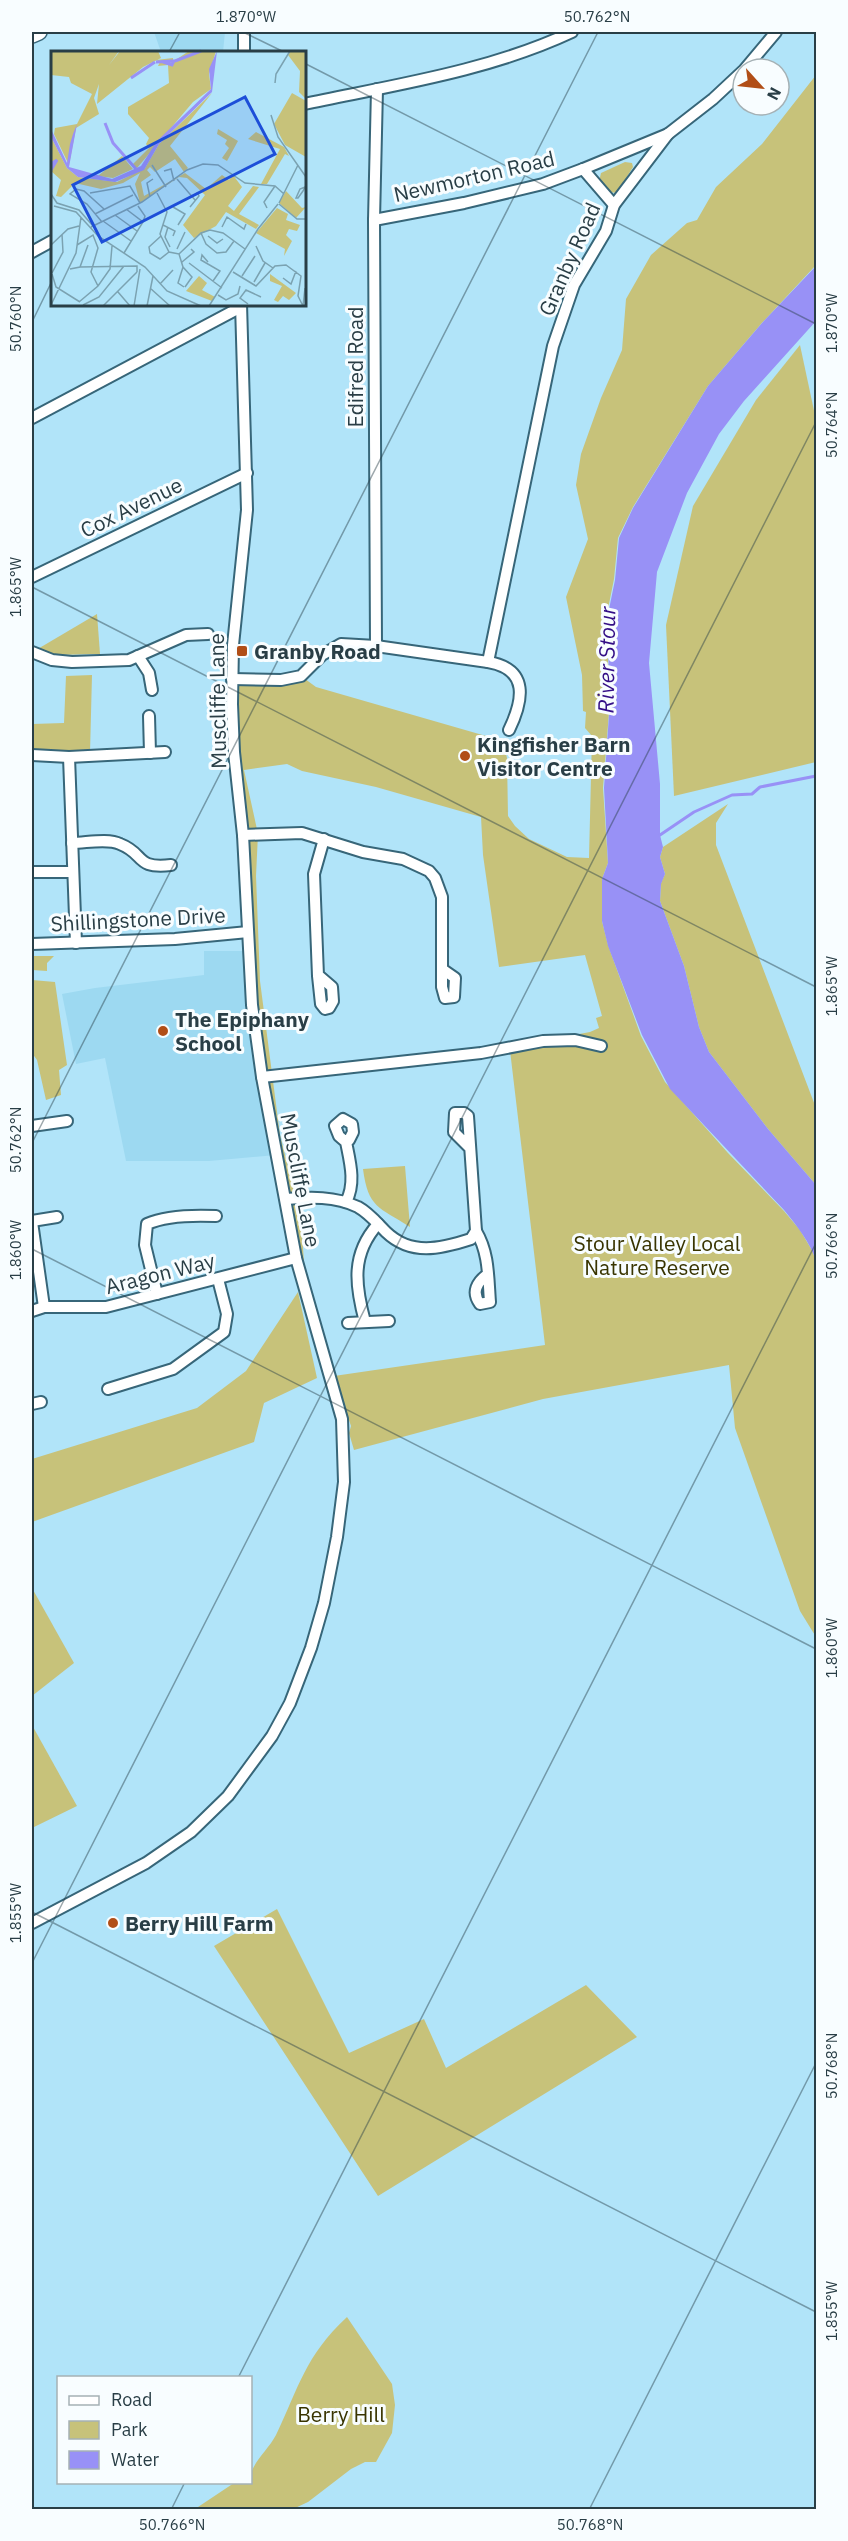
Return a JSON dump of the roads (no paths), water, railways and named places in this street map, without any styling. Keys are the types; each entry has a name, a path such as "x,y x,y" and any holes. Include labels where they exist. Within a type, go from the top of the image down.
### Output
{"main road":[{"path":"32,35 39,32"}],"street":[{"path":"244,32 244,51"},
{"path":"306,104 487,64 542,46 572,32"},
{"name":"Newmorton Road","path":"755,57 777,32"},
{"name":"Newmorton Road","path":"374,220 543,184 583,169 668,134 731,82"},
{"name":"Edifred Road","path":"376,88 374,220 376,646"},
{"name":"Granby Road","path":"488,662 553,346 574,285 606,231 614,205 668,134"},
{"name":"Newmorton Road","path":"583,169 614,205"},
{"path":"32,252 51,242"},
{"path":"32,418 241,306"},
{"name":"Muscliffe Lane","path":"32,1923 146,1863 191,1833 228,1797 272,1736 299,1680 330,1581 344,1482 342,1419 296,1258 262,1077 252,1005 243,835 234,752 232,679 247,473 241,306"},
{"name":"Cox Avenue","path":"32,577 247,473"},
{"path":"32,652 52,660 72,662 129,660 186,635 208,634"},
{"path":"232,679 290,679 301,676 322,656 341,644 376,646 503,664 518,681 520,701 509,730"},
{"path":"138,656 149,673 152,690"},
{"path":"149,716 150,753"},
{"path":"32,755 69,757 165,752"},
{"path":"69,757 76,943"},
{"path":"243,835 302,832 363,852 403,859 429,871 435,878 442,897 442,969"},
{"path":"318,975 314,874 324,839"},
{"path":"72,843 118,842 147,865 153,867 171,865"},
{"path":"32,872 73,872"},
{"name":"Shillingstone Drive","path":"32,944 175,939 248,932"},
{"path":"262,1077 481,1053 543,1041 575,1040 601,1046"},
{"path":"32,1126 67,1121"},
{"path":"346,1142 352,1171 351,1193 346,1202"},
{"path":"470,1148 476,1231 486,1254 488,1274"},
{"path":"286,1199 319,1197 346,1202 360,1208 402,1244 415,1249 447,1247 471,1239 476,1231"},
{"path":"147,1224 195,1215 216,1215"},
{"path":"44,1307 32,1222 57,1217"},
{"path":"138,1217 147,1224"},
{"path":"147,1224 145,1245 157,1294"},
{"path":"365,1322 360,1300 358,1257 368,1236 378,1224"},
{"name":"Aragon Way","path":"32,1311 44,1307 106,1307 296,1258"},
{"path":"108,1389 173,1369 224,1332 227,1314 218,1279"},
{"path":"348,1323 389,1321"}],"water":[{"path":"816,266 816,321 744,401 719,434 687,493 657,572 649,663 660,784 660,835 663,847 660,857 665,874 661,884 660,901 684,966 699,1027 709,1052 768,1129 816,1185 816,1261 807,1241 784,1210 670,1089 642,1035 608,946 602,921 602,879 608,863 604,788 610,700 607,619 615,580 619,538 633,508 708,386 762,323"}],"waterway":[{"path":"660,835 694,812 732,795 752,794 760,787 816,776"}],"place":[{"name":"Granby Road","path":"242,651"},
{"name":"Kingfisher Barn Visitor Centre","path":"465,756"},
{"name":"The Epiphany School","path":"163,1031"},
{"name":"Berry Hill Farm","path":"113,1923"}],"water label":[{"name":"River Stour","path":"606,660"}],"park label":[{"name":"Stour Valley Local Nature Reserve","path":"657,1255"},
{"name":"Berry Hill","path":"341,2414"}]}
